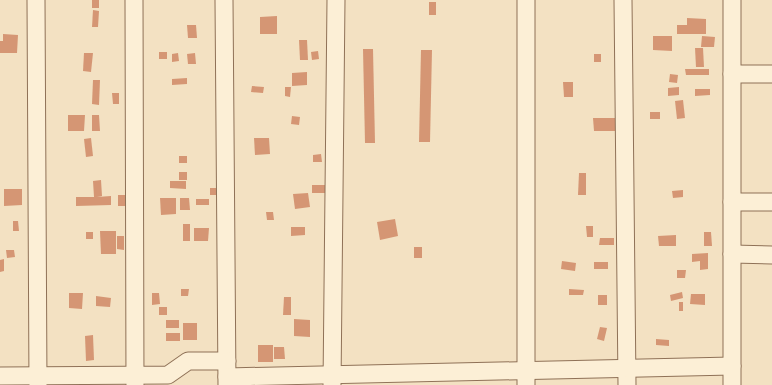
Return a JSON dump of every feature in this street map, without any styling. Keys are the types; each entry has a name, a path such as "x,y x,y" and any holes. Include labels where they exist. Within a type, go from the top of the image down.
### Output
{"street":[{"path":"36,0 38,380"},
{"path":"134,0 135,380"},
{"path":"224,0 227,374"},
{"path":"332,380 336,0"},
{"path":"526,0 526,378"},
{"path":"623,0 627,385"},
{"path":"732,0 732,385"},
{"path":"732,74 772,74"},
{"path":"732,202 772,202"},
{"path":"732,254 772,255"},
{"path":"0,376 38,380 135,380 168,375 188,362 227,374 332,380 526,378 627,368 732,366"}],"building":[{"path":"92,0 99,0 99,8 92,8"},
{"path":"429,2 436,2 436,15 429,15"},
{"path":"93,10 99,11 98,27 92,27"},
{"path":"277,16 277,34 260,34 260,17"},
{"path":"687,18 706,19 706,34 677,34 677,25 687,25"},
{"path":"187,25 196,25 197,38 188,38"},
{"path":"3,34 18,35 17,53 0,53 0,41 3,41"},
{"path":"653,36 672,36 672,51 653,50"},
{"path":"702,36 715,37 714,47 701,47"},
{"path":"299,40 307,40 308,60 300,60"},
{"path":"695,48 703,48 704,67 696,67"},
{"path":"363,49 373,49 375,143 365,143"},
{"path":"421,50 432,50 430,142 419,142"},
{"path":"318,51 319,59 312,60 311,52"},
{"path":"159,52 167,52 167,59 159,59"},
{"path":"84,53 93,53 91,72 83,71"},
{"path":"178,53 179,61 172,62 172,54"},
{"path":"195,53 196,64 188,64 187,54"},
{"path":"594,54 601,54 601,62 594,62"},
{"path":"685,69 709,69 709,75 686,75"},
{"path":"307,72 307,85 292,86 292,73"},
{"path":"670,74 678,75 677,83 669,82"},
{"path":"187,78 187,84 172,85 172,79"},
{"path":"93,80 100,80 99,105 92,104"},
{"path":"563,82 573,82 573,97 564,97"},
{"path":"252,86 264,87 263,93 251,92"},
{"path":"285,87 291,87 290,97 285,96"},
{"path":"679,87 679,95 668,96 668,88"},
{"path":"695,89 710,89 710,95 695,96"},
{"path":"112,93 119,93 119,104 113,104"},
{"path":"683,100 685,118 677,119 675,101"},
{"path":"650,112 660,112 660,119 650,119"},
{"path":"68,115 85,115 84,131 68,131"},
{"path":"92,115 99,115 100,131 92,131"},
{"path":"292,116 300,117 299,125 291,124"},
{"path":"593,118 621,118 622,131 594,131"},
{"path":"91,138 93,156 86,157 84,139"},
{"path":"254,138 269,138 270,154 255,155"},
{"path":"321,154 322,162 313,162 313,155"},
{"path":"179,156 187,156 187,163 179,163"},
{"path":"179,172 187,172 187,180 179,180"},
{"path":"579,173 586,173 586,195 578,195"},
{"path":"101,180 102,196 97,197 111,196 111,205 76,206 76,197 94,197 93,181"},
{"path":"170,181 186,181 186,189 170,188"},
{"path":"312,185 326,185 326,193 312,193"},
{"path":"210,188 224,188 224,195 210,195"},
{"path":"4,189 22,189 22,205 4,206"},
{"path":"683,190 683,197 673,198 672,191"},
{"path":"308,193 310,207 295,209 293,194"},
{"path":"118,195 127,195 128,206 118,206"},
{"path":"160,198 176,198 176,214 161,215"},
{"path":"180,198 189,198 190,210 180,210"},
{"path":"196,199 209,199 209,205 196,205"},
{"path":"266,212 273,212 274,220 267,220"},
{"path":"395,219 398,236 380,240 377,222"},
{"path":"13,221 18,221 19,231 13,231"},
{"path":"183,224 190,224 190,241 183,241"},
{"path":"586,226 593,226 593,237 587,237"},
{"path":"291,227 305,227 305,235 291,236"},
{"path":"194,228 209,228 208,241 194,241"},
{"path":"100,231 116,231 116,254 101,254"},
{"path":"86,232 93,232 93,239 86,239"},
{"path":"704,232 711,232 712,246 704,246"},
{"path":"676,235 676,246 659,246 658,236"},
{"path":"117,236 124,236 124,250 117,249"},
{"path":"600,238 614,238 614,245 599,245"},
{"path":"414,247 422,247 422,258 414,258"},
{"path":"6,250 14,250 15,257 7,258"},
{"path":"708,253 708,269 700,270 700,261 692,262 692,254"},
{"path":"4,259 4,271 0,272 0,260"},
{"path":"562,261 576,263 575,271 561,269"},
{"path":"594,262 608,262 608,269 594,269"},
{"path":"677,270 686,270 685,278 677,278"},
{"path":"181,289 189,289 188,296 181,296"},
{"path":"569,289 584,290 583,295 569,295"},
{"path":"682,292 683,298 671,301 670,295"},
{"path":"69,293 83,293 82,309 69,308"},
{"path":"152,293 159,293 160,304 152,305"},
{"path":"691,294 705,294 705,305 690,304"},
{"path":"598,295 607,295 607,305 598,305"},
{"path":"96,296 111,298 110,307 96,306"},
{"path":"284,297 291,297 291,315 283,315"},
{"path":"679,302 683,302 683,311 679,311"},
{"path":"159,307 167,307 167,315 159,315"},
{"path":"294,319 310,320 310,337 294,336"},
{"path":"166,320 179,320 179,328 166,328"},
{"path":"183,323 197,323 197,340 183,340"},
{"path":"600,327 607,328 604,341 597,339"},
{"path":"166,333 180,333 180,341 166,341"},
{"path":"93,335 94,360 86,361 85,336"},
{"path":"656,339 669,340 669,346 656,345"},
{"path":"258,345 273,345 273,362 258,362"},
{"path":"274,347 284,347 285,359 274,359"}]}
